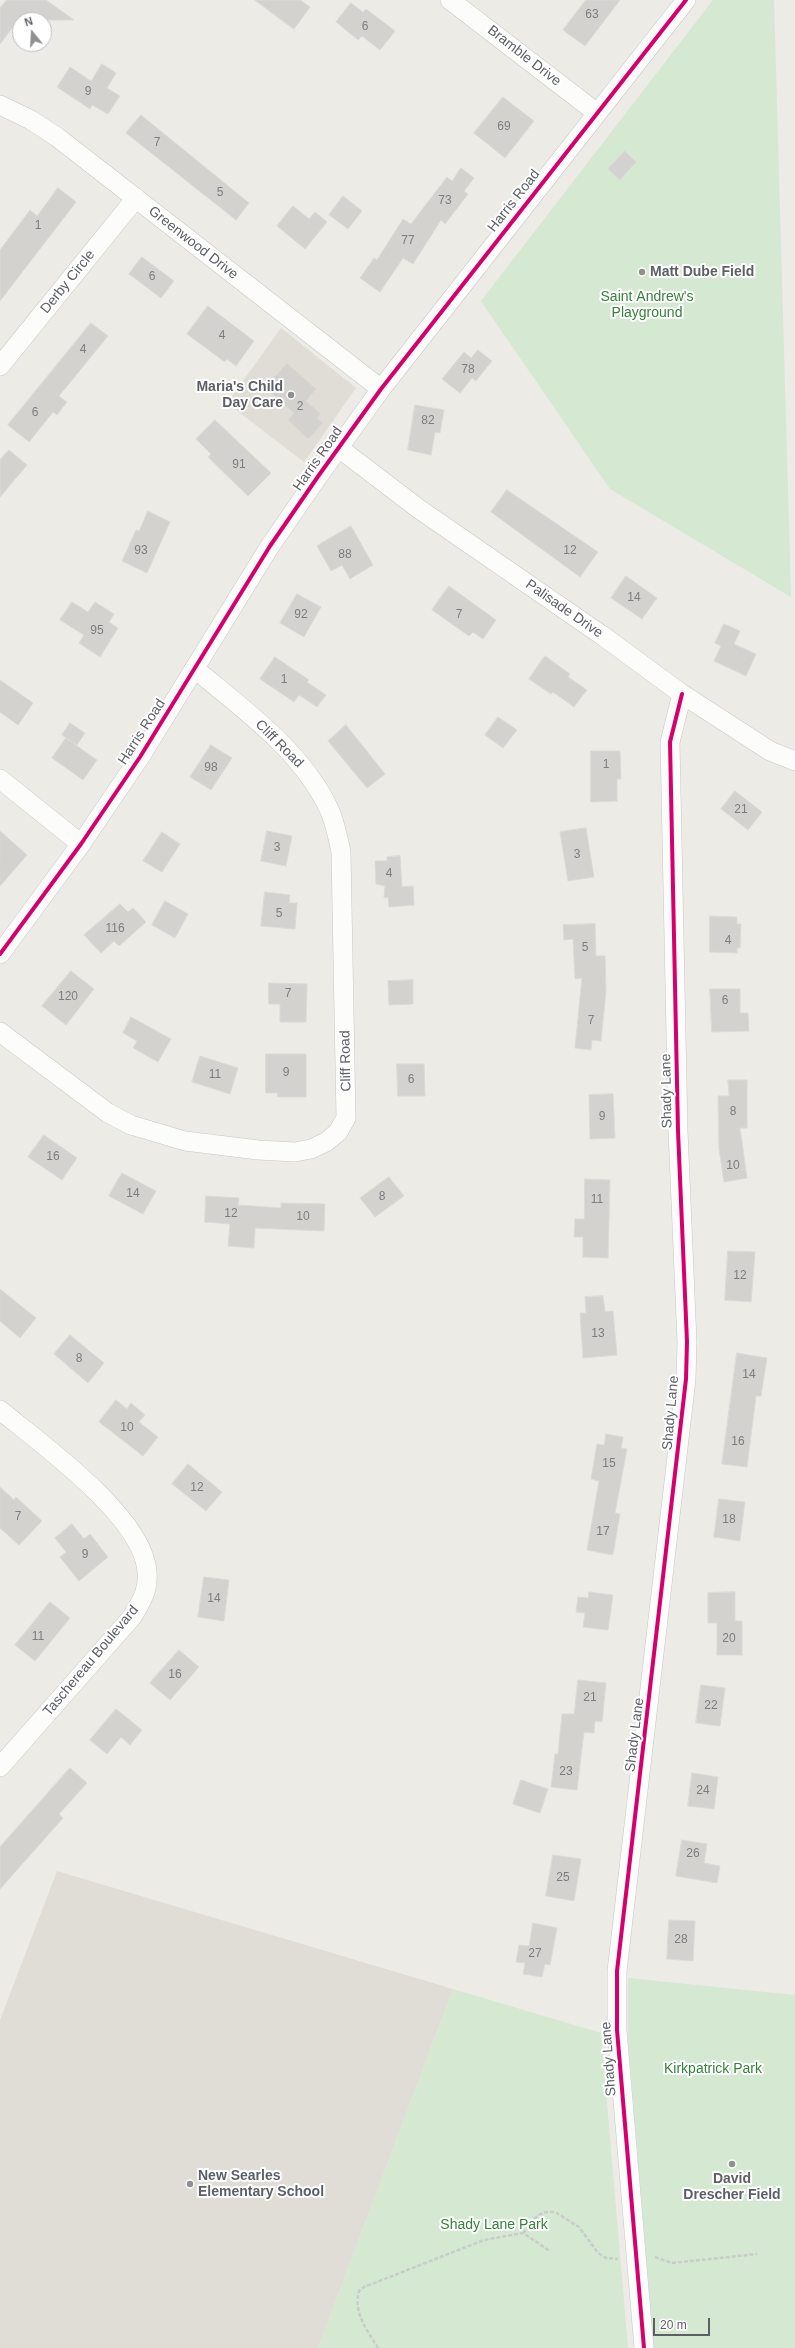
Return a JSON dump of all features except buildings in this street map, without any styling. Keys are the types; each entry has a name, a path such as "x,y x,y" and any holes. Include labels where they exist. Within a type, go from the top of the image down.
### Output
{"street":[{"name":"Bramble Drive","path":"450,0 597,113"},
{"name":"Harris Road","path":"0,954 81,844 148,745 270,546 381,389 686,0"},
{"name":"Greenwood Drive","path":"0,105 31,120 57,137 381,389"},
{"name":"Derby Circle","path":"0,366 136,198"},
{"name":"Palisade Drive","path":"339,448 419,509 603,636 682,694 770,750 795,761"},
{"name":"Cliff Road","path":"0,1032 108,1113 131,1125 185,1140 258,1150 295,1152 311,1149 326,1142 338,1132 346,1118 341,852 337,831 319,790 292,755 260,724 195,669"},
{"name":"Shady Lane","path":"644,2348 617,2030 617,1971 686,1379 687,1342 678,1131 670,742 682,694"},
{"path":"0,779 81,844"},
{"name":"Taschereau Boulevard","path":"0,1410 101,1495 116,1511 131,1529 142,1549 148,1571 146,1594 132,1617 0,1767"}],"path":[{"path":"378,2348 366,2329 358,2310 359,2292 364,2287 484,2240 523,2233 538,2215 546,2212 555,2212 579,2227 598,2253 606,2258 620,2259"},
{"path":"523,2233 550,2251"},
{"path":"652,2256 672,2263 757,2254"}],"shaded area":[{"name":"Maria's Child Day Care","path":"281,328 356,388 304,462 227,403"},
{"name":"New Searles Elementary School","path":"57,1871 453,1989 318,2348 0,2348 0,2020"}],"green space":[{"name":"Saint Andrew's Playground","path":"713,0 774,0 791,597 610,489 481,301"},
{"name":"Kirkpatrick Park","path":"628,1978 795,1995 795,2348 654,2348 628,2038"},
{"name":"Shady Lane Park","path":"453,1989 601,2033 628,2348 318,2348"}],"cycle path":[{"path":"0,954 81,844 140,757 270,546 319,475 381,389 686,0"},
{"path":"644,2348 617,2030 617,1971 686,1379 687,1342 678,1131 670,742 682,694"}],"place":[{"name":"Matt Dube Field","path":"642,272"},
{"name":"Maria's Child Day Care","path":"291,395"},
{"name":"David Drescher Field","path":"732,2164"},
{"name":"New Searles Elementary School","path":"190,2184"}]}
